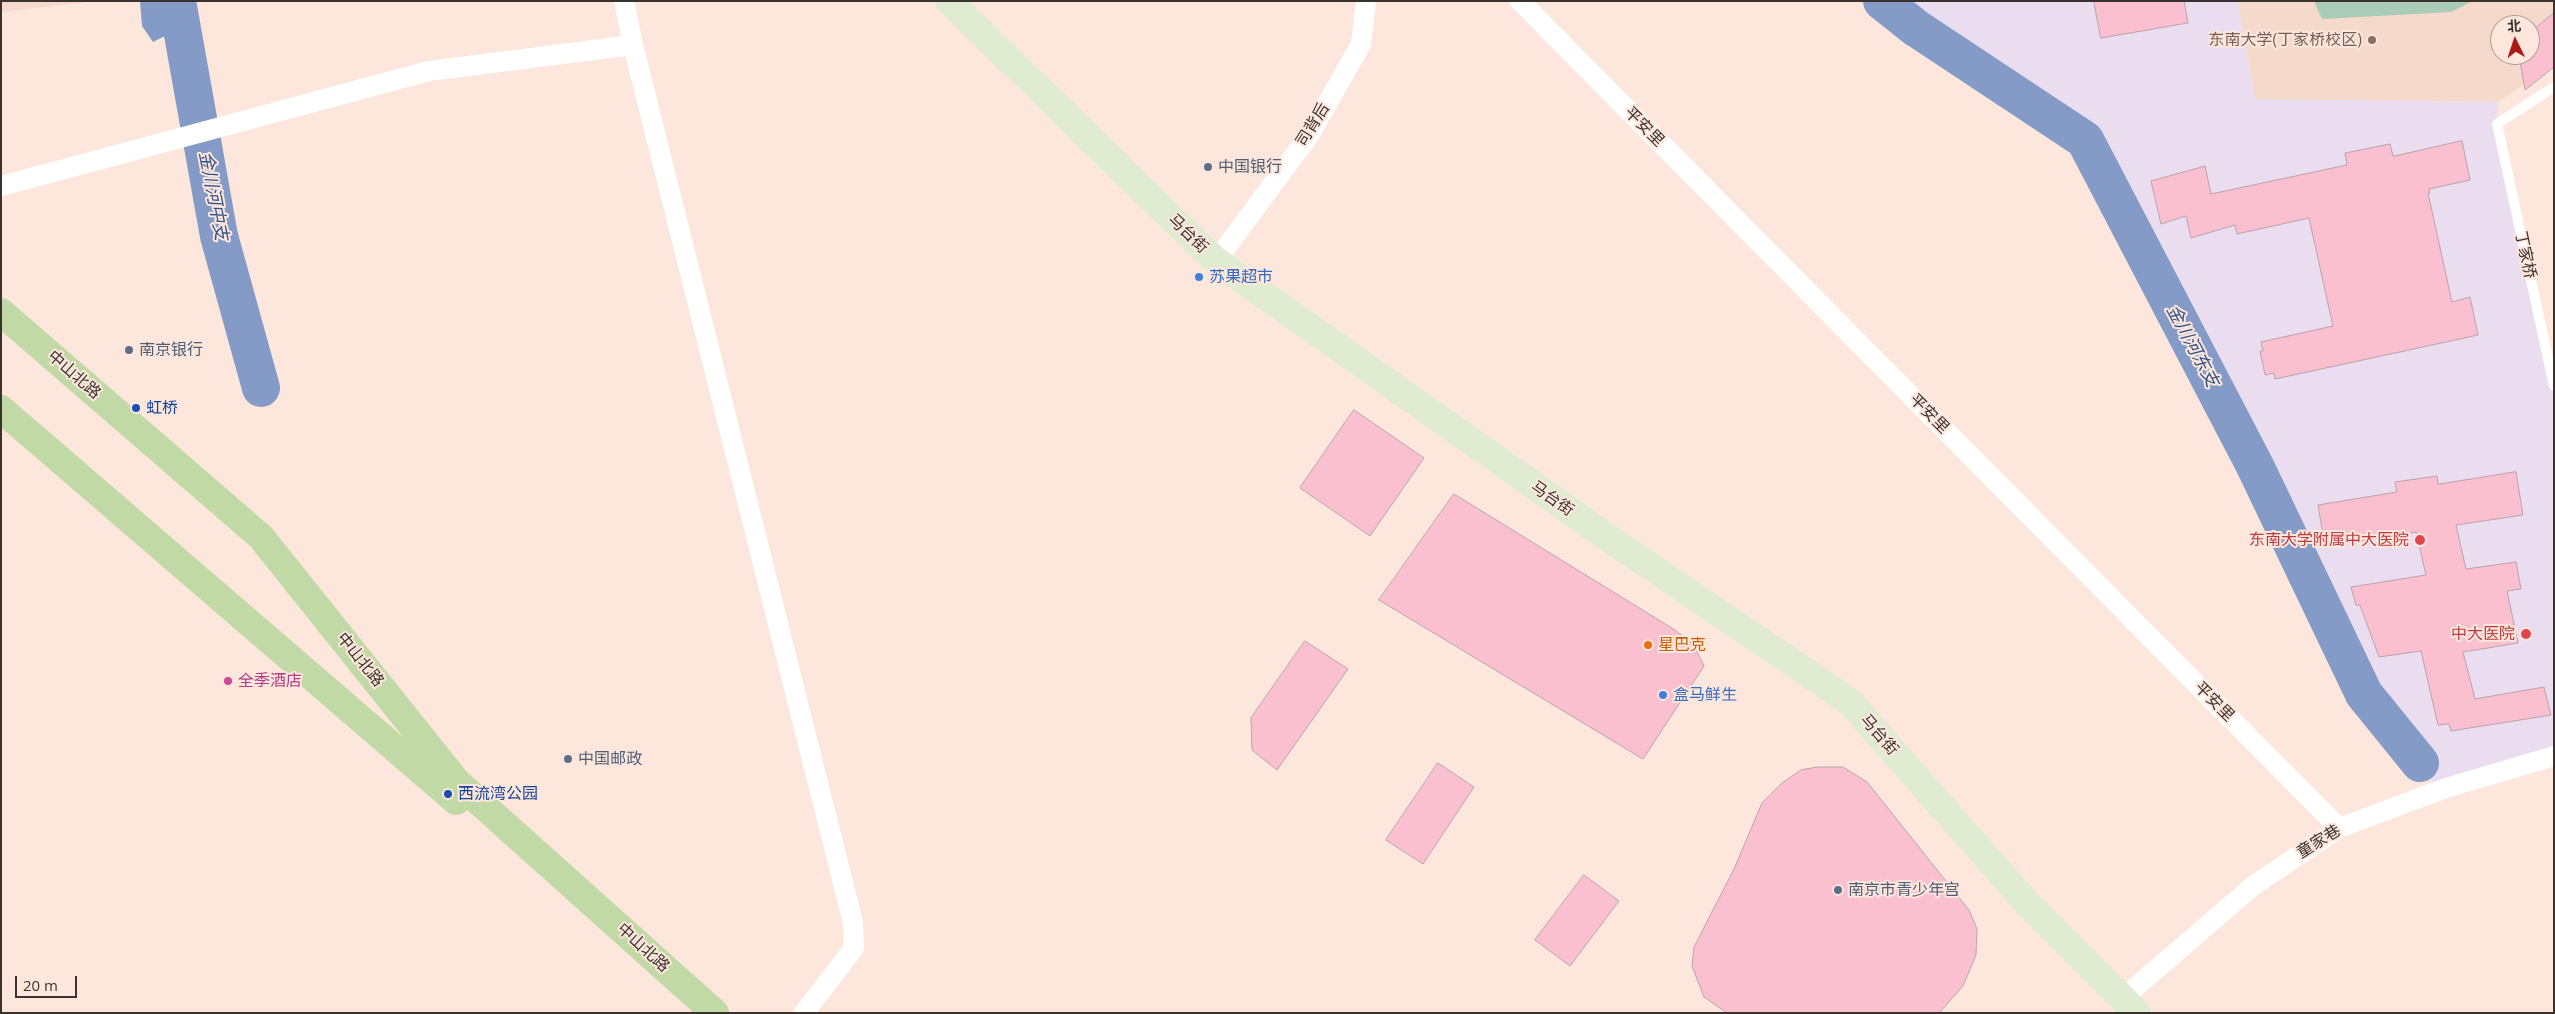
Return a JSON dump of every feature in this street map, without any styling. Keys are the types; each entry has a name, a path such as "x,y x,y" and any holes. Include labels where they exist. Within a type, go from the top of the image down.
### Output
{"main road":[{"name":"中山北路","path":"1,312 261,537 457,782 715,1013"},
{"name":"中山北路","path":"1,409 448,794 691,1013"}],"street":[{"path":"624,1 633,45 853,923 854,948 804,1013"},
{"name":"马台街","path":"949,1 1216,261 1614,542 1849,701 2026,902 2130,1006"},
{"name":"司背后","path":"1216,261 1314,126 1361,44 1366,1"},
{"name":"平安里","path":"1520,1 2339,828"},
{"path":"1,186 429,71 633,45"},
{"name":"童家巷","path":"2130,1006 2253,886 2339,828 2446,788 2554,756"}],"lane":[{"name":"丁家桥","path":"2554,87 2496,124 2554,386"}],"shaded area":[{"path":"1,1 95,1 1,12"},
{"name":"东南大学附属中大医院","path":"1882,1 2238,1 2255,99 2498,102 2497,124 2554,386 2554,756 2440,790 2364,694 2085,140 1916,28"},
{"name":"东南大学(丁家桥校区)","path":"2238,1 2554,1 2554,65 2498,102 2255,99"}],"green space":[{"path":"2314,1 2473,1 2451,12 2322,19"}],"water":[{"path":"140,1 167,1 169,34 153,42 142,26"}],"building":[{"path":"2094,1 2184,1 2188,23 2101,38"},
{"path":"2554,13 2554,67 2525,90 2521,65 2540,65 2540,25"},
{"path":"2462,141 2470,180 2429,189 2430,193 2428,193 2452,302 2470,297 2478,335 2275,379 2274,373 2265,375 2260,351 2263,351 2261,342 2333,326 2309,218 2237,234 2235,225 2191,238 2186,216 2161,224 2151,181 2205,166 2211,194 2347,165 2345,153 2390,144 2393,156"},
{"path":"1354,410 1424,458 1370,536 1300,488"},
{"path":"2516,472 2523,515 2456,525 2466,569 2516,562 2521,589 2507,591 2518,643 2463,652 2475,699 2544,687 2551,715 2451,731 2449,724 2438,725 2421,651 2379,657 2360,605 2356,605 2351,587 2426,575 2416,532 2325,547 2318,505 2397,492 2395,482 2437,476 2438,484"},
{"path":"1454,494 1675,630 1694,645 1704,666 1643,759 1379,600"},
{"path":"1305,641 1348,669 1277,770 1252,750 1251,718"},
{"path":"1438,763 1474,787 1423,864 1386,840"},
{"name":"南京市青少年宫","path":"1818,767 1843,767 1867,782 1969,910 1977,929 1976,955 1963,986 1939,1013 1727,1013 1704,997 1692,966 1694,947 1734,869 1762,803 1782,783 1801,770"},
{"path":"1584,875 1619,901 1570,966 1535,940"}],"waterway":[{"name":"金川河中支","path":"177,1 219,236 261,388"},
{"name":"金川河东支","path":"1882,1 1916,28 2085,140 2255,466 2364,694 2420,763"}],"place":[{"name":"东南大学(丁家桥校区)","path":"2372,40"},
{"name":"中国银行","path":"1208,167"},
{"name":"苏果超市","path":"1199,277"},
{"name":"南京银行","path":"129,350"},
{"name":"虹桥","path":"136,408"},
{"name":"东南大学附属中大医院","path":"2420,540"},
{"name":"中大医院","path":"2526,634"},
{"name":"星巴克","path":"1648,645"},
{"name":"全季酒店","path":"228,681"},
{"name":"盒马鲜生","path":"1663,695"},
{"name":"中国邮政","path":"568,759"},
{"name":"西流湾公园","path":"448,794"},
{"name":"南京市青少年宫","path":"1838,890"}]}
